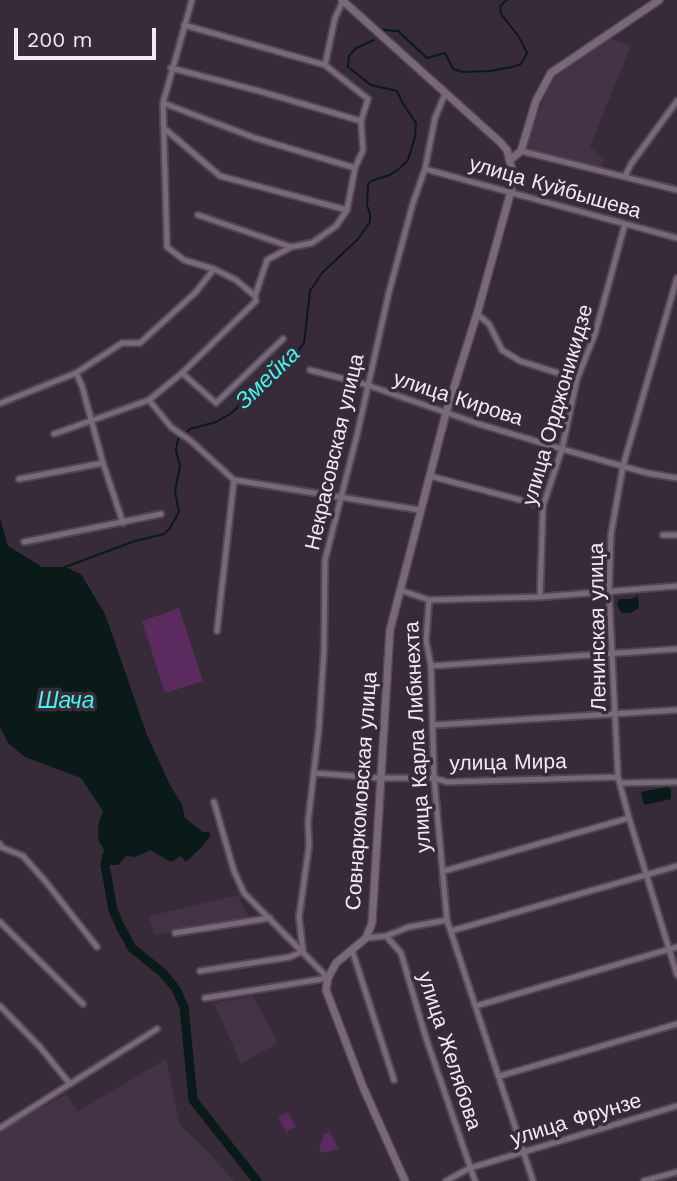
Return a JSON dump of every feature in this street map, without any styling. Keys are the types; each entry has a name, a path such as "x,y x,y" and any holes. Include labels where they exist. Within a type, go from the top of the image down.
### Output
{"street":[{"path":"192,0 163,103 167,247 184,260 214,269 236,281 255,296"},
{"path":"510,159 522,150 536,101 551,73 659,0"},
{"path":"325,65 335,18 343,1 500,142 507,150 513,174 511,191 446,413 400,590"},
{"path":"54,434 149,400 182,373 256,301 255,296 267,260 292,247 312,243 336,226 347,210 355,168 363,150 361,121 368,99 325,65 184,25"},
{"path":"172,68 361,121"},
{"name":"Некрасовская улица","path":"303,951 299,917 309,846 308,822 324,650 325,560 413,203 425,169 435,118 445,94"},
{"path":"625,176 677,101"},
{"path":"163,103 255,138 355,168"},
{"path":"164,129 220,176 347,210"},
{"path":"522,150 677,190"},
{"name":"улица Куйбышева","path":"425,169 677,238"},
{"path":"198,215 292,247"},
{"name":"улица Орджоникидзе","path":"540,597 543,506 562,449 577,379 594,334 625,224"},
{"path":"1,403 76,373 122,343 140,343 195,293 214,269"},
{"name":"Ленинская улица","path":"677,278 623,466 611,534 609,593 619,780 677,975"},
{"path":"477,314 489,324 502,350 520,362 577,379"},
{"path":"182,373 216,402 283,339"},
{"name":"улица Кирова","path":"310,370 367,385 562,449 677,478"},
{"path":"76,373 123,523"},
{"path":"149,400 173,429 191,441 234,480 420,510"},
{"path":"19,479 103,463"},
{"path":"430,476 543,506"},
{"path":"217,631 234,480"},
{"path":"24,542 161,514"},
{"path":"663,535 677,535"},
{"path":"429,600 540,597 677,586"},
{"name":"улица Карла Либкнехта","path":"400,590 429,600 426,641 430,666 435,778 447,920 533,1181"},
{"name":"Совнаркомовская улица","path":"328,978 336,963 366,938 372,923 390,630 400,590"},
{"path":"430,666 677,649"},
{"path":"434,725 677,710"},
{"name":"улица Мира","path":"314,774 435,778 447,782 677,782"},
{"path":"214,802 234,871 244,893 328,978"},
{"path":"444,871 629,818"},
{"path":"0,847 23,856 97,947"},
{"path":"451,931 677,866"},
{"path":"175,933 270,918"},
{"path":"366,938 386,936 409,927 447,920"},
{"path":"0,922 83,1004"},
{"name":"улица Желябова","path":"386,936 401,953 426,1038 475,1181"},
{"path":"476,1006 677,947"},
{"path":"352,950 394,1080"},
{"path":"200,971 290,957 303,951"},
{"path":"205,998 328,978"},
{"path":"328,978 326,990 330,1005 405,1181"},
{"path":"0,1006 40,1047 70,1084"},
{"path":"500,1076 677,1024"},
{"path":"0,1128 157,1029"},
{"name":"улица Фрунзе","path":"446,1181 470,1168 677,1106"},
{"path":"644,1181 677,1172"}],"shaded area":[{"path":"606,37 631,46 590,146 604,160 601,169 522,147 554,76"},
{"path":"179,608 203,681 165,693 142,621"},
{"path":"238,895 250,920 154,935 149,916"},
{"path":"253,996 278,1043 241,1064 214,1003"},
{"path":"166,1059 180,1125 234,1181 0,1181 0,1131 66,1094 78,1111"},
{"path":"288,1112 296,1127 286,1132 278,1117"},
{"path":"330,1132 339,1149 321,1153 319,1149 324,1134"}],"water":[{"name":"Шача","path":"0,518 8,546 42,567 65,567 81,574 105,614 147,735 182,805 185,818 211,835 186,862 181,856 171,862 150,850 136,857 126,856 118,865 105,865 104,850 98,839 98,825 103,811 81,778 25,757 8,743 0,727"},
{"path":"638,596 639,608 630,613 621,613 617,604 619,599"},
{"path":"667,787 671,789 671,799 644,805 641,792"}],"waterway":[{"name":"Змейка","path":"383,30 398,31 427,58 445,53 453,69 463,72 512,67 521,64 527,53 519,37 501,14 500,6 507,0"},
{"name":"Змейка","path":"65,567 135,541 164,534 179,512 175,491 180,466 176,451 178,439 190,429 216,422 233,412 248,391 293,357 304,343 310,291 322,273 358,239 370,222 368,185 371,181 390,175 408,160 415,137 416,123 397,91 371,85 348,67 349,56 356,48 374,40"},
{"name":"Шача","path":"107,855 105,865 113,910 120,926 132,948 163,973 176,989 184,1007 193,1100 257,1181"}]}
